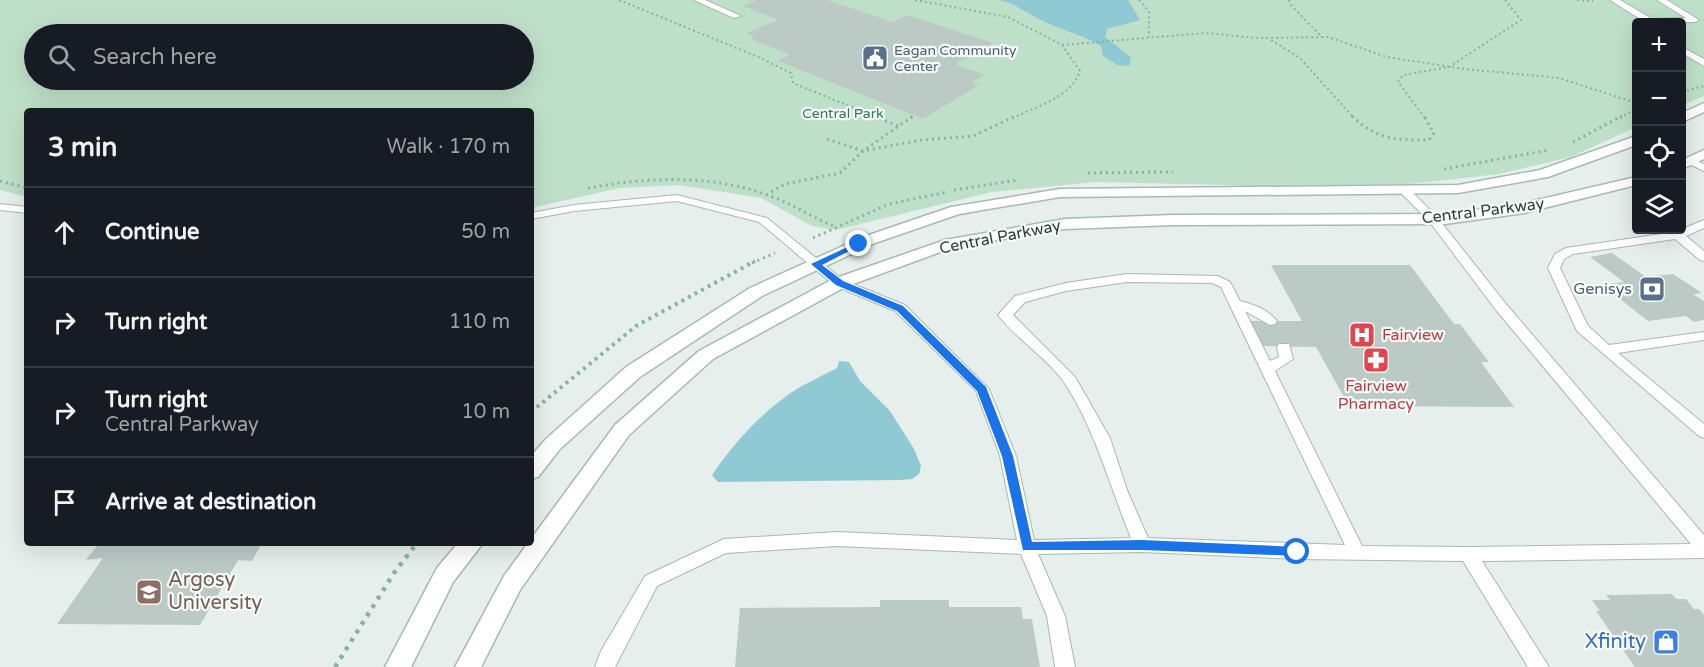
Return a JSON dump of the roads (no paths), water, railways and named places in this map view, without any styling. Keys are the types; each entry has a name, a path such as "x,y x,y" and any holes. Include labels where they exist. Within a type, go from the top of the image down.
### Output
{"street":[{"path":"1686,116 1704,107"},
{"name":"Central Parkway","path":"534,467 553,444 633,372 756,292 869,240 956,210 1060,193 1458,189 1543,174 1632,141"},
{"path":"1692,165 1704,154"},
{"name":"Central Parkway","path":"468,667 512,584 622,430 706,356 839,283 951,243 1065,224 1173,220 1432,219 1524,208 1632,182"},
{"path":"398,667 446,575 470,546"}],"lane":[{"path":"698,0 737,16"},
{"path":"1614,0 1643,18"},
{"path":"1661,0 1695,20 1686,20"},
{"path":"1686,52 1704,63"},
{"path":"1404,190 1432,219 1501,307 1704,549"},
{"path":"534,215 574,208 677,198 763,220 839,283 900,308 982,389 1008,456 1027,547 1056,616 1065,667"},
{"path":"0,207 24,210"},
{"path":"1704,224 1678,235 1570,251 1559,257 1554,268 1582,328 1606,351 1704,432"},
{"path":"1678,235 1704,257"},
{"path":"1142,545 1119,490 1102,438 1070,380 1005,315 1020,299 1066,287 1127,278 1214,279 1226,285 1357,552"},
{"path":"1235,304 1254,309 1270,321"},
{"path":"1606,351 1704,336"},
{"path":"1267,369 1286,359 1284,347"},
{"path":"605,667 608,657 651,581 724,546 837,539 1027,547 1142,545 1297,552 1468,554 1704,549"},
{"path":"1468,554 1539,667"}],"water":[{"path":"998,0 1128,0 1140,20 1107,29 1105,37 1131,57 1129,66 1117,65 1103,56 1101,46 1094,42"},
{"path":"839,361 849,362 860,381 890,411 914,449 921,466 919,474 912,479 899,480 718,482 712,475 758,419 792,392 837,368"}],"place":[{"name":"Eagan Community Center","path":"875,58"},
{"name":"Genisys","path":"1652,289"},
{"name":"Fairview","path":"1362,335"},
{"name":"Fairview Pharmacy","path":"1376,360"},
{"name":"Argosy University","path":"149,592"},
{"name":"Xfinity","path":"1666,642"}],"park label":[{"name":"Central Park","path":"843,113"}]}
